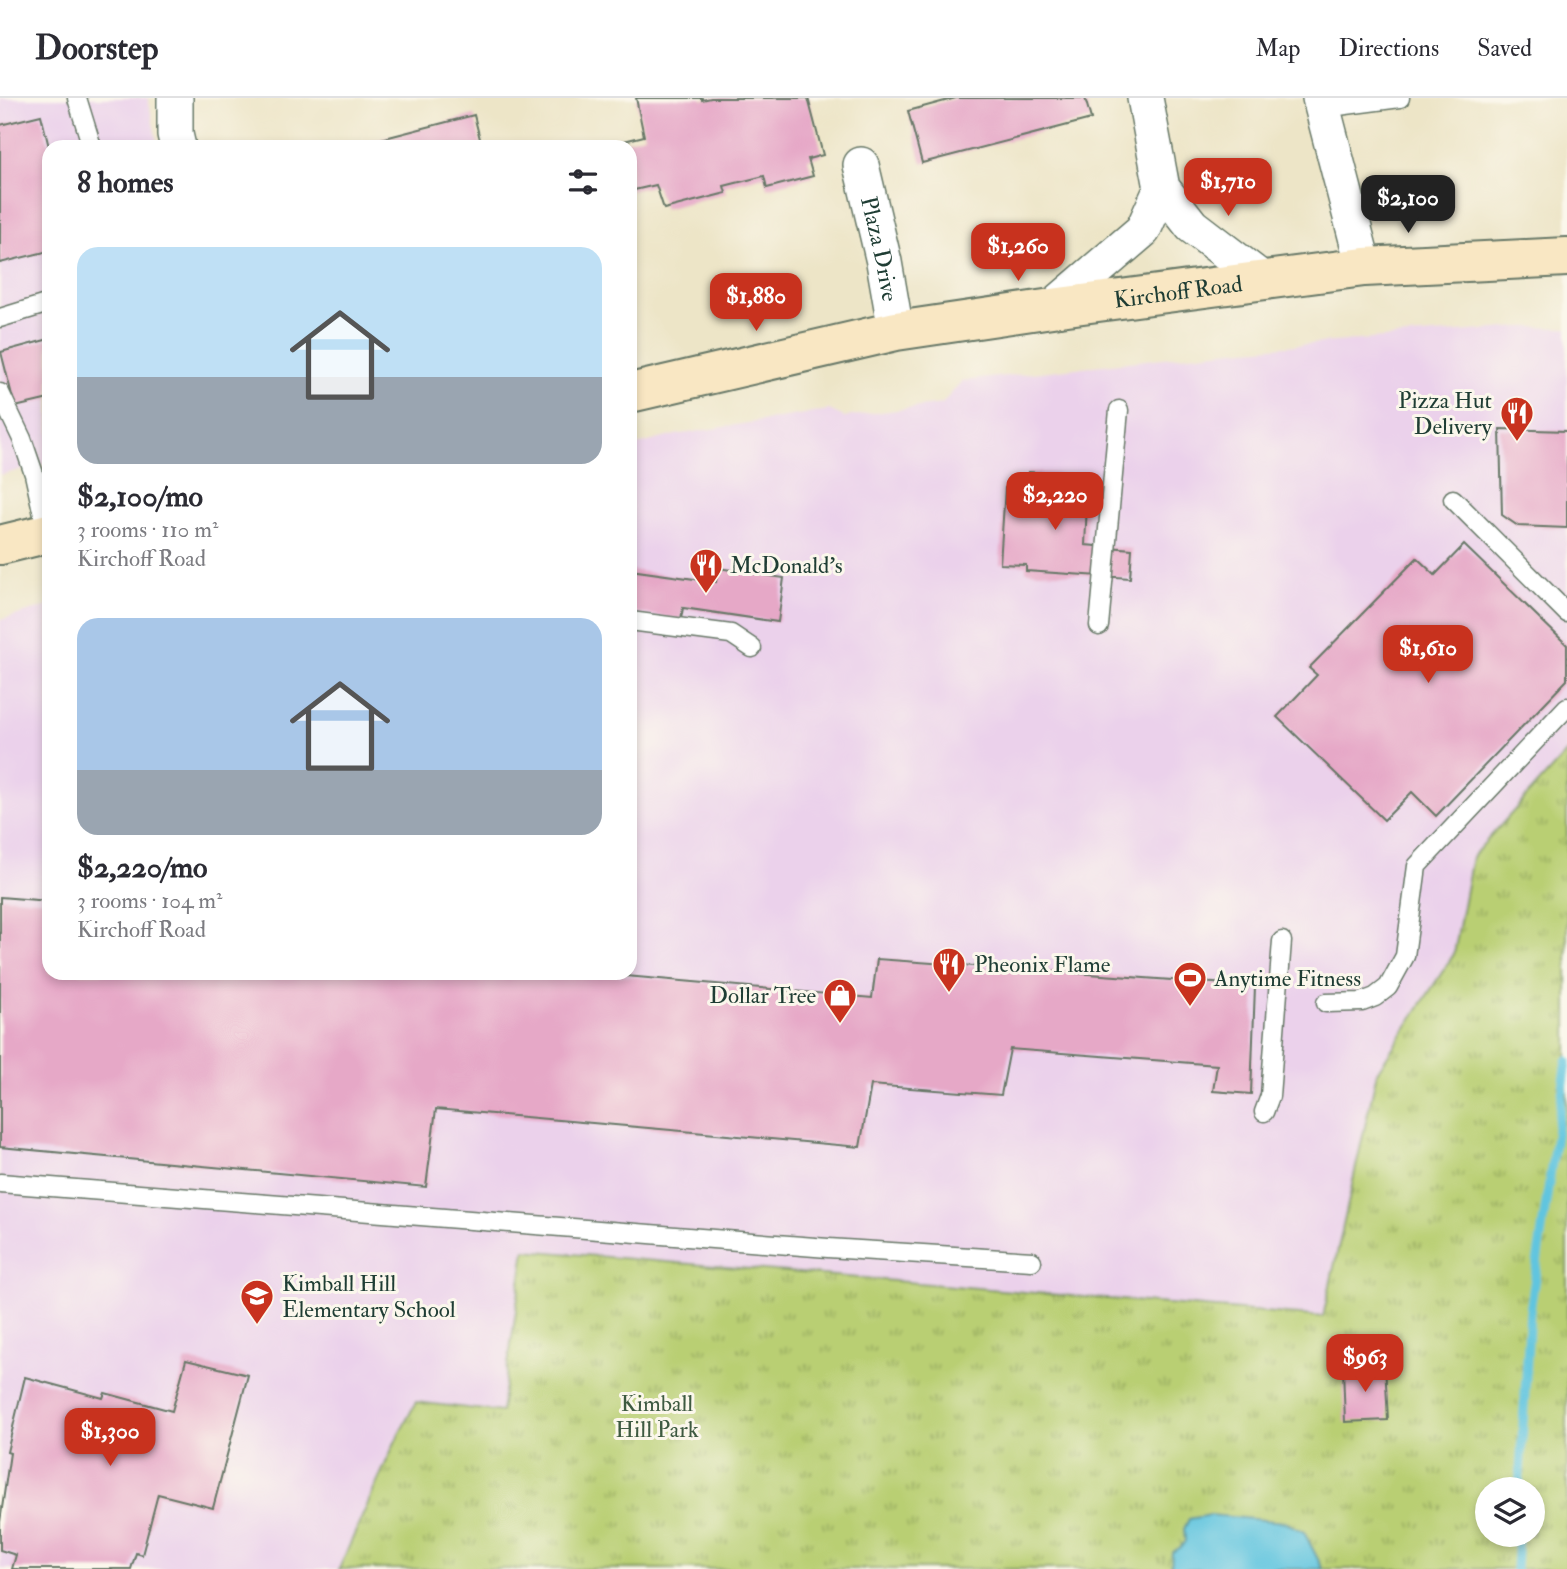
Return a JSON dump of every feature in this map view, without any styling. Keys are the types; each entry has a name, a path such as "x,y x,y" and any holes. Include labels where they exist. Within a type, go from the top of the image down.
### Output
{"main road":[{"name":"Kirchoff Road","path":"637,391 896,331 1052,308 1364,267 1567,257"},
{"path":"0,545 42,534"}],"street":[{"path":"175,98 176,140"},
{"path":"1145,98 1162,188 1192,226 1264,281"},
{"path":"1322,103 1364,267"},
{"name":"Plaza Drive","path":"862,165 896,331"},
{"path":"1052,308 1143,230 1162,188"}],"lane":[{"path":"77,98 90,140"},
{"path":"1322,103 1401,98"},
{"path":"0,318 42,305"},
{"path":"0,393 22,439 42,508"},
{"path":"1098,626 1119,410"},
{"path":"1453,499 1567,613"},
{"path":"637,622 732,634 752,648"},
{"path":"1326,1003 1362,1002 1375,997 1388,987 1405,956 1417,866 1567,707"},
{"path":"1264,1112 1270,1096 1282,941"},
{"path":"0,1183 828,1248 1032,1261"}],"shaded area":[{"path":"0,98 148,98 157,140 42,140 42,465 0,475"},
{"path":"1521,327 1567,328 1567,752 1472,857 1454,954 1377,1072 1323,1317 525,1250 501,1412 396,1440 339,1569 0,1569 0,620 42,608 42,980 637,980 637,445 675,435 829,410 844,417 942,404 962,381 1234,350"}],"green space":[{"name":"Kimball Hill Park","path":"1567,752 1567,1569 339,1569 396,1440 416,1402 501,1412 525,1250 1323,1317 1377,1072 1454,954 1472,857"}],"water":[{"path":"1210,1515 1285,1522 1304,1532 1323,1569 1171,1569 1172,1552 1185,1541 1184,1529 1189,1519"}],"building":[{"path":"636,98 808,98 823,155 808,159 813,176 767,188 764,176 724,186 726,193 664,209 656,185 637,189 637,140 628,140 644,136"},
{"path":"956,98 1085,98 1091,119 922,163 908,111"},
{"path":"41,115 47,140 42,140 42,253 0,263 0,125"},
{"path":"474,115 480,140 377,140"},
{"path":"42,341 42,401 15,407 1,352"},
{"path":"1500,429 1567,431 1567,528 1518,526 1502,515"},
{"path":"1028,472 1074,475 1073,503 1087,504 1085,545 1132,549 1130,578 1026,571 1026,565 1000,564 1005,488 1026,489"},
{"path":"1464,545 1567,645 1567,680 1436,816 1412,792 1384,820 1277,717 1317,675 1309,668 1417,558 1435,575"},
{"name":"McDonald's","path":"718,568 784,578 778,622 683,608 681,619 637,613 637,571 716,582"},
{"path":"0,897 42,900 42,980 637,980 637,977 872,998 877,959 1255,986 1251,1094 1213,1091 1217,1065 1010,1049 1001,1095 871,1085 860,1147 436,1109 426,1187 0,1147"},
{"path":"186,1360 248,1375 213,1508 158,1494 142,1555 136,1553 131,1569 12,1569 16,1555 0,1550 0,1522 10,1453 7,1452 25,1377 103,1398 105,1393 172,1411"},
{"path":"1385,1365 1388,1420 1345,1422 1343,1368"}],"waterway":[{"path":"1520,1477 1530,1311 1567,1061"},
{"path":"1516,1569 1517,1547"}],"place":[{"name":"Pizza Hut Delivery","path":"1517,443"},
{"name":"McDonald's","path":"706,595"},
{"name":"Pheonix Flame","path":"949,994"},
{"name":"Anytime Fitness","path":"1190,1008"},
{"name":"Dollar Tree","path":"840,1025"},
{"name":"Kimball Hill Elementary School","path":"257,1326"}]}
